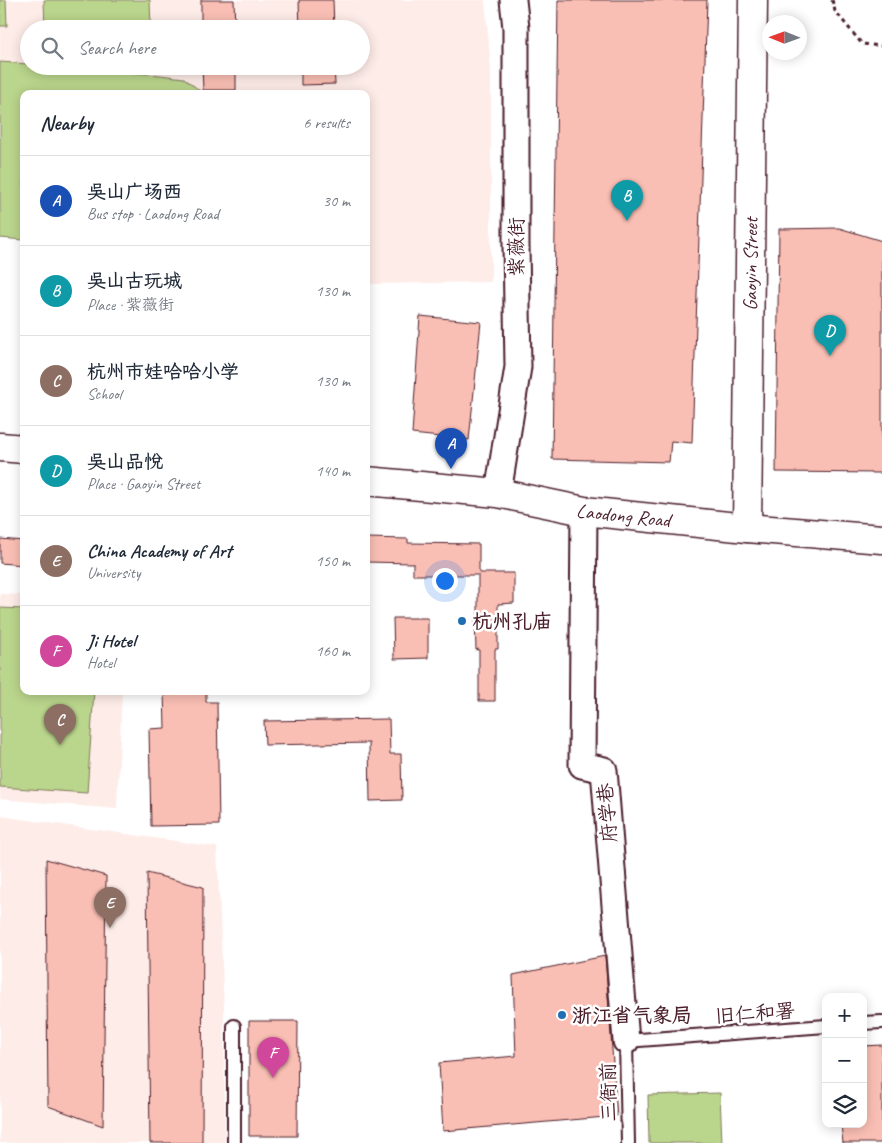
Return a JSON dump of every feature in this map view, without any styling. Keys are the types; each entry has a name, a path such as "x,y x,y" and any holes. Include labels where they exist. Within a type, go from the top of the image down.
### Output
{"street":[{"name":"紫薇街","path":"498,493 518,367 516,28 513,0"},
{"name":"Gaoyin Street","path":"747,528 753,0"},
{"path":"0,447 20,449"},
{"name":"Laodong Road","path":"370,481 498,493 584,511 747,528 882,539"},
{"name":"府学巷","path":"584,511 582,766 604,770 626,1041"}],"lane":[{"path":"867,1023 882,1022"},
{"path":"234,1026 234,1143"},
{"name":"旧仁和署","path":"626,1041 822,1026"},
{"name":"三衙前","path":"626,1041 628,1143"}],"path":[{"path":"832,0 835,11 862,44 882,46"}],"shaded area":[{"path":"0,0 485,0 491,71 491,282 370,284 370,90 20,90 20,240 0,238"},
{"path":"0,594 20,595 20,695 122,695 117,809 0,799"},
{"path":"0,816 217,847 224,1008 225,1143 0,1143"}],"green space":[{"path":"0,0 6,0 7,26 0,26"},
{"path":"44,0 150,0 151,20 45,20"},
{"path":"0,62 20,63 20,75 160,75 184,78 199,90 20,90 20,240 0,238"},
{"path":"0,608 20,609 20,695 94,695 87,793 0,787"},
{"path":"720,1093 722,1143 649,1143 648,1095"}],"building":[{"path":"201,0 234,0 235,20 201,20"},
{"path":"299,0 333,0 334,20 300,20"},
{"path":"558,0 707,0 692,443 671,441 669,462 552,459"},
{"path":"202,75 236,75 236,90 203,90"},
{"path":"301,75 334,75 335,84 301,85"},
{"path":"839,228 882,241 882,473 776,472 779,229"},
{"path":"420,316 481,322 469,440 412,434"},
{"path":"370,538 408,539 408,543 479,544 479,573 514,573 514,603 498,604 498,649 495,649 495,701 479,701 479,649 476,650 475,618 478,618 478,575 413,575 413,563 370,562"},
{"path":"0,539 20,541 20,565 0,563"},
{"path":"393,618 428,618 428,658 394,659"},
{"path":"164,695 206,695 206,702 217,702 219,825 151,826 149,729 165,728"},
{"path":"389,719 390,754 401,754 402,800 370,801 369,743 265,745 264,721"},
{"path":"46,859 106,876 103,1126 48,1106"},
{"path":"147,873 203,887 202,1143 150,1143"},
{"name":"浙江省气象局","path":"605,956 617,1116 443,1131 439,1063 516,1056 513,975"},
{"path":"249,1021 298,1021 297,1136 249,1136"},
{"path":"882,1045 882,1143 843,1143 841,1128 867,1128 867,1046"}],"place":[{"name":"吴山古玩城","path":"627,221"},
{"name":"吴山品悦","path":"830,356"},
{"name":"吴山广场西","path":"451,469"},
{"name":"杭州孔庙","path":"462,621"},
{"name":"杭州市娃哈哈小学","path":"60,745"},
{"name":"China Academy of Art","path":"110,928"},
{"name":"浙江省气象局","path":"562,1015"},
{"name":"Ji Hotel","path":"273,1078"}]}
